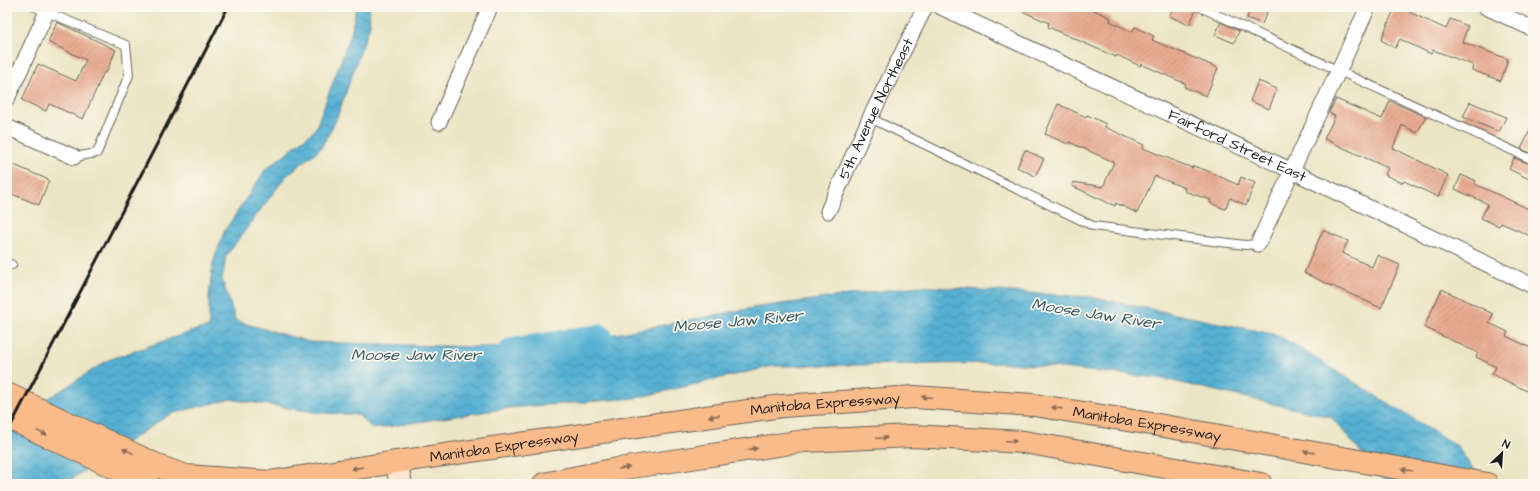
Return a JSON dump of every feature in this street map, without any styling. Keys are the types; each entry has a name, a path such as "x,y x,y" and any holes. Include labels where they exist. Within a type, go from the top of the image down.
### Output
{"main road":[{"name":"Manitoba Expressway","path":"7,394 163,468 186,476 270,482 396,462 782,406 914,396 1034,405 1172,427 1487,484"},
{"path":"7,417 149,484"},
{"path":"544,484 612,470 804,441 912,436 1024,442 1261,484"}],"street":[{"path":"439,122 490,7"},
{"name":"5th Avenue Northeast","path":"828,211 870,118 925,7"},
{"name":"Fairford Street East","path":"941,7 1292,171 1533,286"},
{"path":"1258,244 1368,7"},
{"path":"1486,7 1533,29"},
{"path":"7,99 44,9"},
{"path":"7,127 74,157"},
{"path":"394,484 396,462"},
{"path":"396,462 401,484"}],"lane":[{"path":"1200,7 1533,160"},
{"path":"44,9 126,45 129,74 97,153 74,157"},
{"path":"870,118 1093,226 1244,245 1258,244"}],"water":[{"path":"356,7 369,7 370,25 336,120 321,148 286,176 226,256 222,280 236,321 310,342 474,347 551,346 758,307 918,286 1091,297 1278,335 1457,446 1483,484 1388,484 1331,417 1159,378 1011,363 773,366 636,398 508,408 373,429 358,415 313,412 230,399 170,414 64,484 7,484 7,423 108,360 209,327 209,296 213,263 224,232 265,170 315,130 351,34"}],"building":[{"path":"1013,7 1088,7 1111,18 1110,21 1132,32 1135,27 1154,36 1152,40 1218,68 1206,96 1184,87 1186,84 1141,64 1140,66 1117,55 1116,57 1048,27 1049,23"},
{"path":"1174,7 1195,7 1196,10 1189,25 1169,16"},
{"path":"1251,7 1267,12 1262,24 1247,18"},
{"path":"1395,7 1411,7 1409,12 1446,29 1450,19 1468,26 1462,42 1508,59 1501,81 1472,70 1473,65 1433,50 1431,54 1400,39 1395,48 1381,40"},
{"path":"57,22 116,50 106,73 104,72 83,119 49,104 46,111 22,100 38,64 76,81 86,60 48,42"},
{"path":"1221,22 1239,31 1234,43 1215,35"},
{"path":"1258,81 1277,89 1269,109 1250,101"},
{"path":"1336,99 1382,119 1390,101 1426,117 1417,133 1402,125 1393,148 1448,175 1438,197 1404,181 1403,183 1385,175 1388,168 1324,139 1335,116 1329,113"},
{"path":"1470,102 1506,117 1499,132 1463,117"},
{"path":"1058,104 1086,117 1087,115 1106,124 1105,127 1144,145 1143,148 1192,168 1193,166 1208,171 1238,185 1241,177 1255,183 1246,205 1230,198 1225,209 1210,203 1211,200 1184,191 1185,188 1155,176 1137,213 1116,203 1115,206 1072,186 1073,182 1103,187 1114,162 1069,142 1068,144 1045,134"},
{"path":"1533,124 1533,154 1521,149"},
{"path":"1025,150 1044,159 1035,176 1017,167"},
{"path":"1514,158 1533,165 1533,181 1509,169"},
{"path":"7,162 49,180 39,205 7,192"},
{"path":"1461,175 1476,181 1475,184 1533,211 1533,237 1501,223 1499,226 1481,218 1488,204 1455,189"},
{"path":"1323,230 1348,241 1342,253 1372,267 1377,255 1400,265 1381,308 1304,273"},
{"path":"1442,289 1493,314 1489,323 1508,332 1506,336 1533,349 1533,394 1492,374 1496,367 1476,357 1478,353 1424,327"}],"waterway":[{"name":"Moose Jaw River","path":"512,352 599,338"}],"railway":[{"path":"7,433 228,7"}]}
